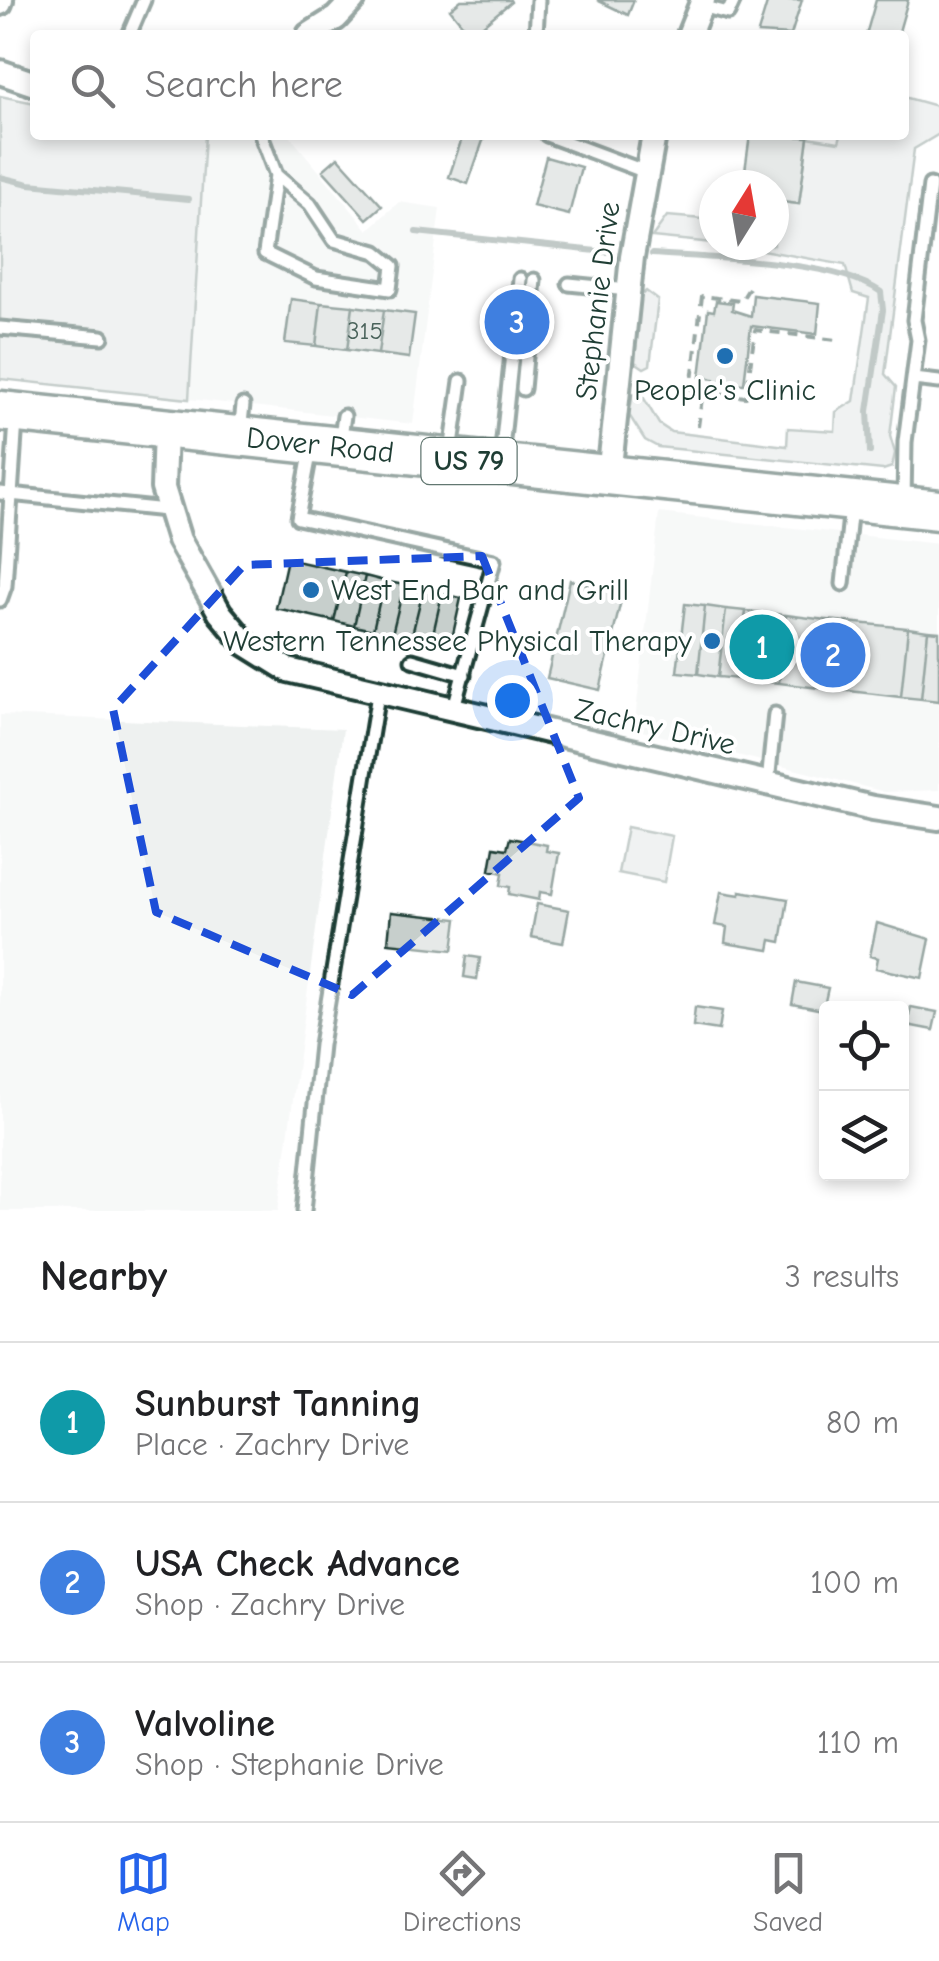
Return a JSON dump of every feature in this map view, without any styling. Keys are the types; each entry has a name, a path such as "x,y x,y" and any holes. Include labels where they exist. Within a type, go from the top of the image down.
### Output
{"main road":[{"name":"Dover Road","path":"8,412 165,428 241,421 450,459 922,508"}],"street":[{"path":"316,30 336,18 353,0"},
{"path":"691,30 702,3"},
{"path":"0,72 30,82"},
{"name":"Stephanie Drive","path":"609,476 628,290 653,140"},
{"name":"Zachry Drive","path":"165,428 166,510 220,612 246,644 288,670 768,784 939,818"}],"lane":[{"path":"131,30 144,0"},
{"path":"536,30 538,0"},
{"path":"702,3 728,13 734,0"},
{"path":"262,140 276,175 310,204 334,240 376,252 393,266 390,289 316,278 266,253 276,175"},
{"path":"561,140 646,172"},
{"path":"922,508 905,442 918,340 914,320 930,185"},
{"path":"518,300 520,279"},
{"path":"532,302 534,280"},
{"path":"569,284 628,290"},
{"path":"0,328 102,336"},
{"path":"500,464 513,344"},
{"path":"523,390 528,346"},
{"path":"914,379 939,382"},
{"path":"450,459 460,382"},
{"path":"0,600 8,412"},
{"path":"332,436 298,518 494,561 453,711"},
{"path":"6,493 166,510"},
{"path":"843,584 851,502"},
{"path":"412,660 464,676"},
{"path":"304,1211 321,1046 378,694"},
{"path":"768,784 775,714"}],"path":[{"path":"749,288 741,300 702,296 690,390 746,397 754,330 836,340"},
{"path":"698,427 704,392"}],"highlighted area":[{"path":"482,556 579,798 352,995 156,912 113,709 244,565"}],"shaded area":[{"path":"0,96 30,102 30,140 205,140 189,399 0,379"},
{"path":"939,97 939,134 914,149 885,374 896,387 890,436 895,453 892,467 883,470 658,447 645,440 629,415 633,394 642,395 659,424 671,432 787,446 788,428 835,431 836,412 854,401 869,298 853,293 845,265 789,255 789,203 799,204 808,140 909,140 909,98 936,106"},
{"path":"205,140 293,140 368,230 399,202 440,208 413,424 189,399"},
{"path":"667,216 699,219 699,242 652,237"},
{"path":"646,291 658,300 650,365 644,368 632,360 640,296"},
{"path":"659,513 939,544 939,790 885,792 634,729"},
{"path":"0,715 343,729 278,1211 0,1211"},
{"path":"627,827 672,836 664,882 618,873"}],"building":[{"path":"461,0 511,2 477,30 467,30 450,9"},
{"path":"597,0 634,0 628,15"},
{"path":"768,0 802,0 793,30 759,30"},
{"path":"876,0 908,0 899,30 867,30"},
{"path":"461,140 483,140 468,184 449,177"},
{"path":"749,140 808,140 799,204 789,203 789,170 745,170"},
{"path":"338,157 382,206 367,219 323,170"},
{"path":"546,157 581,167 569,215 533,206"},
{"name":"People's Clinic","path":"753,295 820,303 817,334 751,326 744,384 714,383 714,379 700,377 708,310 714,311 716,301 733,303 732,310 751,316"},
{"path":"498,297 543,303 536,348 492,341"},
{"path":"291,299 321,303 316,346 285,343"},
{"path":"321,303 353,306 347,350 316,346"},
{"path":"353,306 384,310 378,354 347,350"},
{"path":"384,310 415,314 409,358 378,354"},
{"name":"West End Bar and Grill","path":"287,559 346,572 334,621 276,608"},
{"path":"346,572 365,576 354,626 334,621"},
{"path":"365,576 384,581 373,630 354,626"},
{"path":"570,580 623,592 600,690 547,678"},
{"path":"384,581 404,585 392,634 373,630"},
{"path":"404,585 423,590 411,639 392,634"},
{"path":"423,590 442,594 431,643 411,639"},
{"path":"442,594 461,598 450,648 431,643"},
{"path":"685,604 705,606 698,674 677,672"},
{"name":"Western Tennessee Physical Therapy","path":"705,606 726,609 718,677 698,674"},
{"path":"726,609 746,611 738,679 718,677"},
{"path":"746,611 786,615 779,683 738,679"},
{"path":"786,615 827,620 819,688 779,683"},
{"path":"827,620 847,622 840,690 819,688"},
{"path":"847,622 908,628 901,697 840,690"},
{"path":"908,628 928,631 921,699 901,697"},
{"path":"928,631 939,632 939,701 921,699"},
{"path":"510,838 547,845 546,851 559,853 552,894 540,892 539,900 509,894 510,887 501,885 503,873 490,870 494,847 507,849"},
{"path":"740,891 788,899 781,942 771,940 769,950 725,943 727,927 715,925 721,892 740,895"},
{"path":"537,904 569,910 563,943 531,937"},
{"path":"391,912 457,919 453,950 388,943"},
{"path":"877,923 930,939 922,978 876,968 878,958 870,956"},
{"path":"467,956 480,958 477,979 464,977"},
{"path":"796,982 828,988 825,1001 819,1001 819,1009 792,1004"},
{"path":"695,1007 722,1011 719,1030 693,1026"},
{"path":"911,1007 937,1012 933,1030 909,1025"}],"waterway":[{"path":"0,177 29,184 189,199"},
{"path":"416,232 606,252"},
{"path":"652,254 804,267 861,281 881,292 883,310 868,411 870,452"}],"place":[{"name":"Valvoline","path":"517,322"},
{"name":"People's Clinic","path":"725,356"},
{"name":"West End Bar and Grill","path":"311,590"},
{"name":"Western Tennessee Physical Therapy","path":"712,641"},
{"name":"Sunburst Tanning","path":"762,647"},
{"name":"USA Check Advance","path":"833,655"}]}
